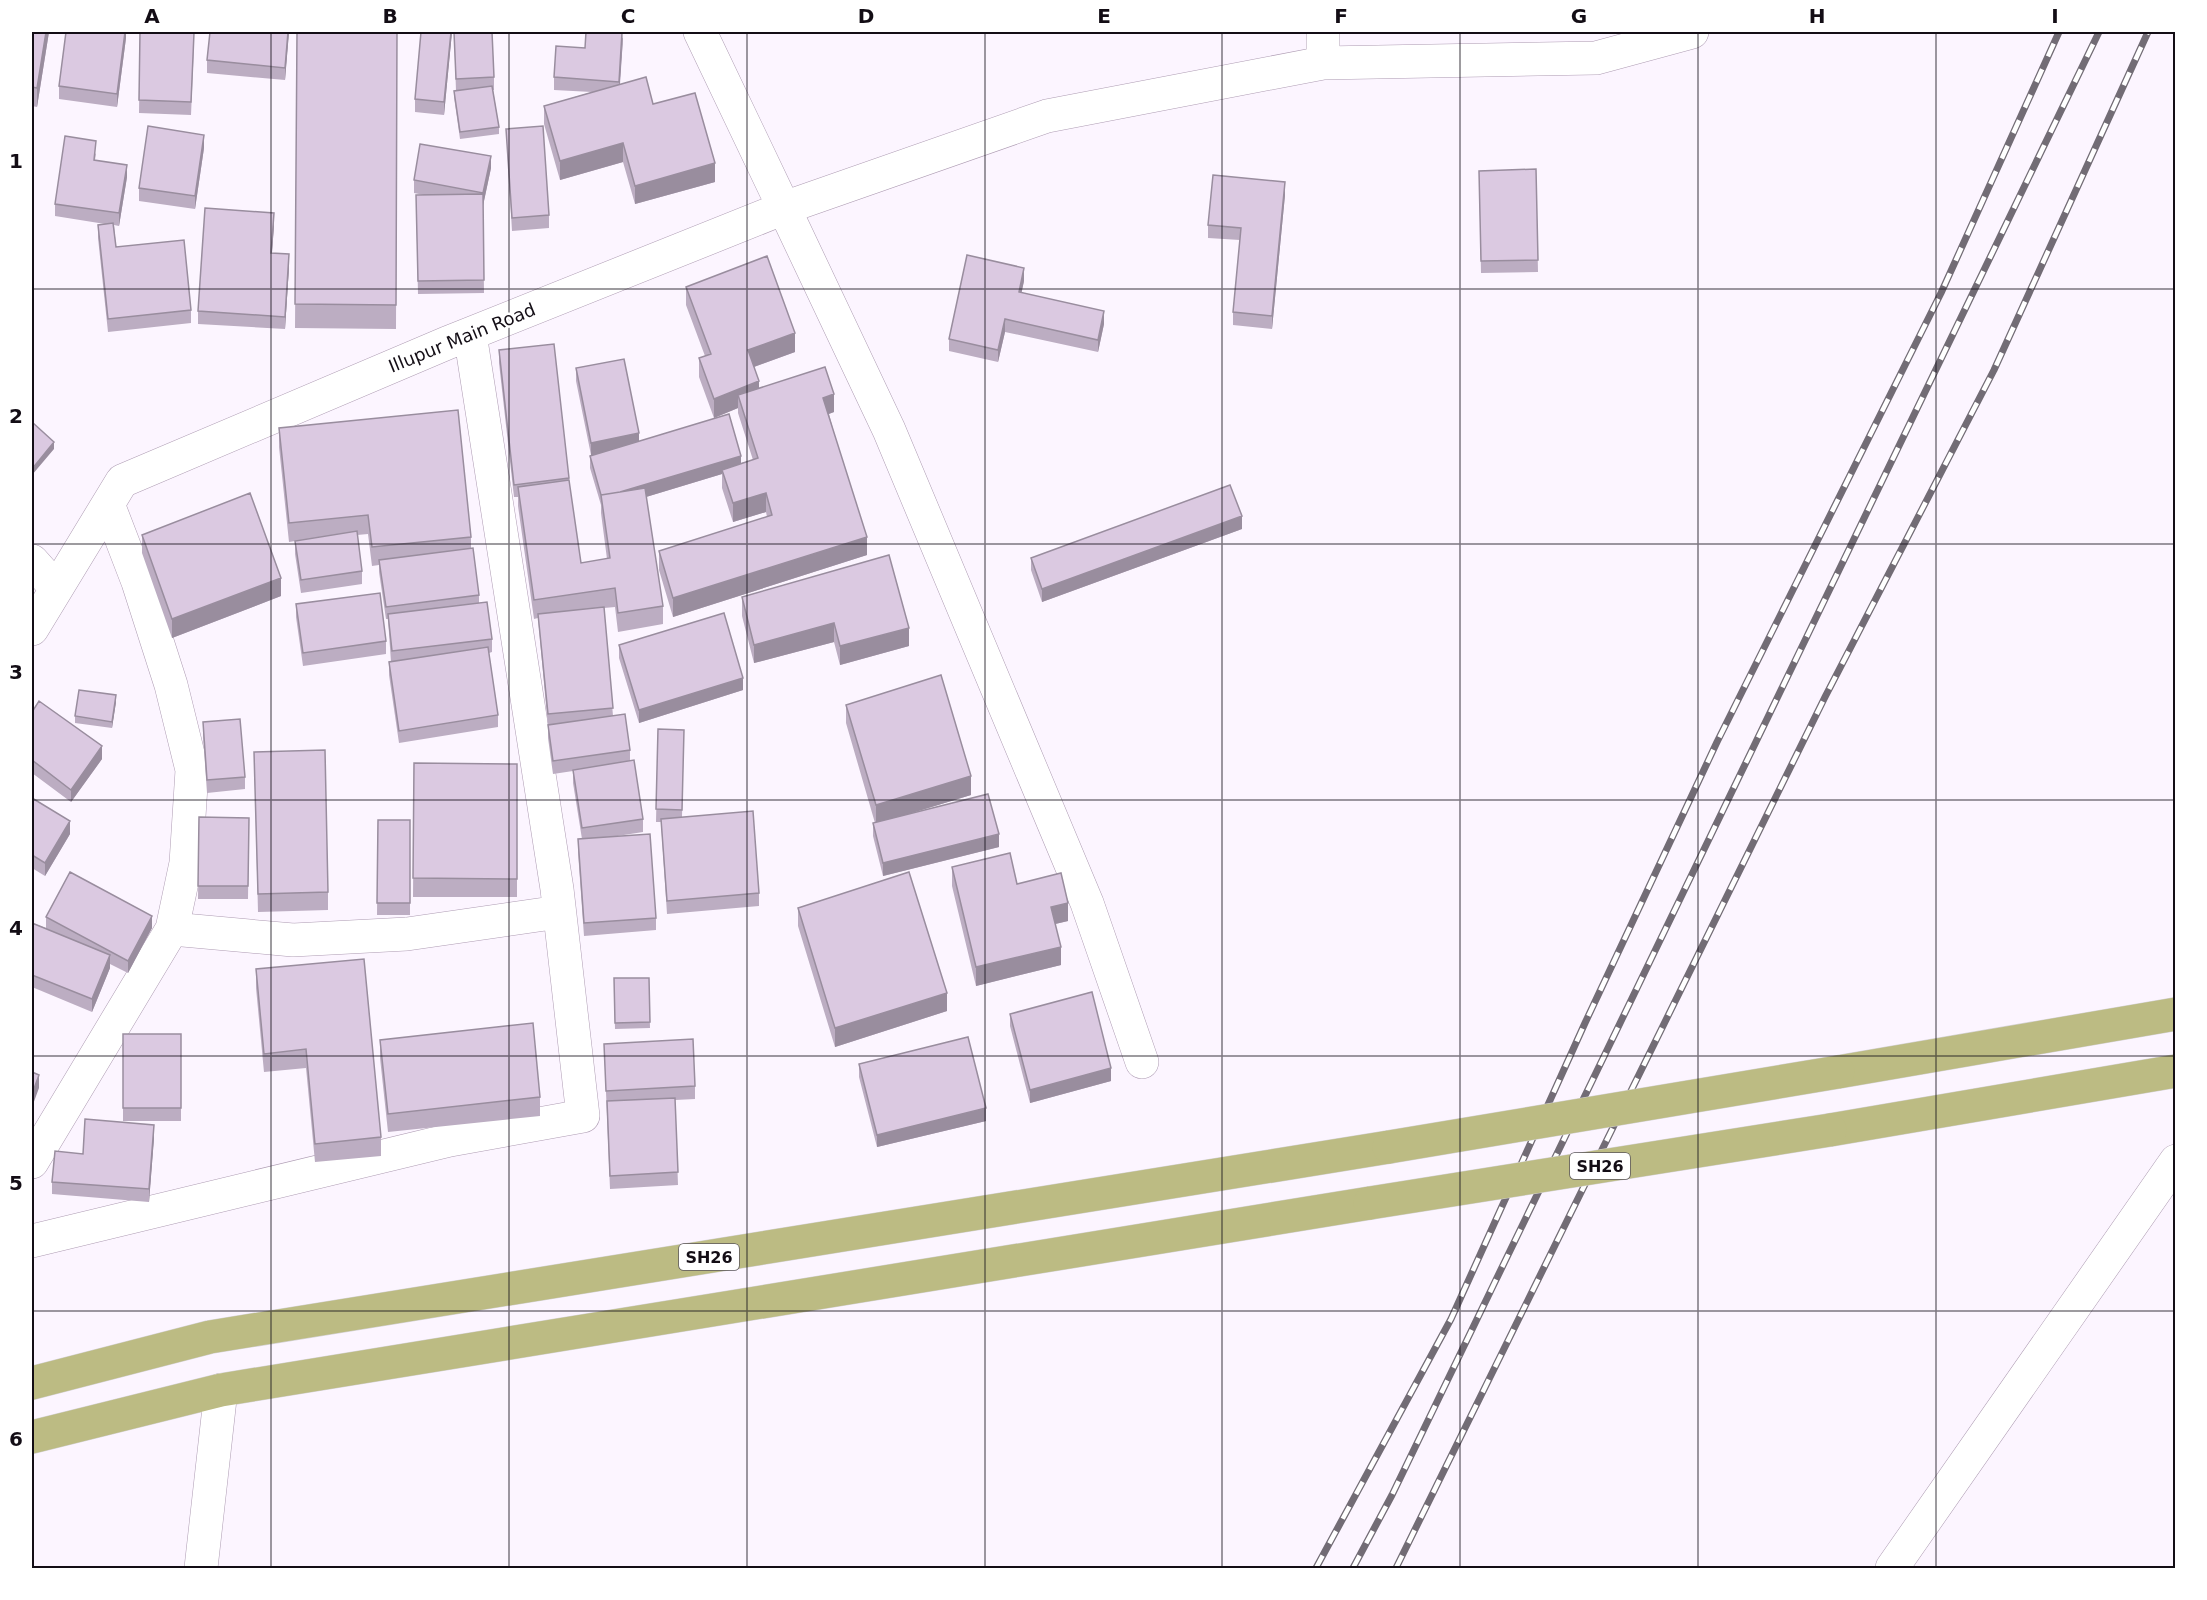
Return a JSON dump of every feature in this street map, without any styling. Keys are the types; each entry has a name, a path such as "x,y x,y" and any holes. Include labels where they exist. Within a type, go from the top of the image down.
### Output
{"main road":[{"name":"SH26","path":"32,1383 210,1337 1389,1147 2175,1014"},
{"name":"SH26","path":"32,1437 221,1390 1830,1130 2175,1071"}],"street":[{"path":"700,32 889,430 1087,903 1142,1062"},
{"name":"Illupur Main Road","path":"32,629 122,481 470,334 784,208 1047,116 1323,47 1596,58 1692,32"},
{"path":"32,1241 450,1140 583,1116 559,912 470,334"},
{"path":"32,1162 172,929 186,863 192,770 171,685 138,582 108,504"},
{"path":"32,561 56,588"},
{"path":"172,929 293,940 407,934 559,912"},
{"path":"1892,1569 2175,1161"},
{"path":"201,1569 221,1390"}],"building":[{"path":"32,32 46,32 37,88 32,87"},
{"path":"66,32 125,32 117,94 59,86"},
{"path":"140,32 194,33 191,102 139,100"},
{"path":"210,32 288,32 285,68 207,60"},
{"path":"297,32 397,32 396,305 295,304"},
{"path":"421,32 451,32 444,102 415,99"},
{"path":"454,32 492,32 494,77 456,79"},
{"path":"586,32 622,32 619,82 554,77 556,46 585,48"},
{"path":"646,77 653,104 695,93 715,163 635,186 623,143 560,161 544,106"},
{"path":"492,86 499,127 460,132 454,91"},
{"path":"148,126 204,135 195,196 139,188"},
{"path":"543,126 549,215 512,218 506,129"},
{"path":"65,136 96,141 94,160 127,165 119,213 55,204"},
{"path":"420,144 491,156 483,193 414,180"},
{"path":"1536,169 1538,260 1481,261 1479,171"},
{"path":"1213,175 1285,182 1272,316 1233,312 1241,228 1208,225"},
{"path":"483,194 484,280 418,281 416,195"},
{"path":"205,208 274,213 271,253 289,254 285,317 198,311"},
{"path":"113,223 116,247 184,240 191,310 108,319 98,225"},
{"path":"967,255 1024,268 1019,292 1104,311 1098,340 1005,319 998,350 949,339"},
{"path":"767,256 795,333 748,350 759,381 714,399 699,358 711,354 686,287"},
{"path":"554,344 569,478 514,485 499,350"},
{"path":"624,359 639,433 591,443 576,368"},
{"path":"825,367 834,394 823,398 867,537 673,598 659,551 772,515 766,493 733,503 722,470 758,458 738,395"},
{"path":"458,410 471,537 372,547 368,515 289,523 279,428"},
{"path":"729,414 741,456 620,492 601,495 590,456"},
{"path":"32,422 54,442 32,469"},
{"path":"569,480 581,563 610,558 601,495 645,488 663,606 618,613 615,588 534,600 518,487"},
{"path":"1230,485 1242,516 1042,589 1031,558"},
{"path":"250,493 281,578 172,619 142,535"},
{"path":"357,531 362,571 301,580 295,541"},
{"path":"473,548 479,595 386,607 379,560"},
{"path":"889,555 909,628 840,646 834,623 754,645 742,597"},
{"path":"380,593 386,641 303,653 296,604"},
{"path":"487,602 492,639 392,651 388,614"},
{"path":"604,607 613,708 548,714 538,614"},
{"path":"724,613 743,678 639,710 619,645"},
{"path":"488,647 498,715 399,731 389,662"},
{"path":"941,675 971,776 876,805 846,705"},
{"path":"79,690 116,695 112,722 75,716"},
{"path":"39,701 102,746 71,790 32,760 32,712"},
{"path":"625,714 630,750 553,761 548,725"},
{"path":"240,719 245,777 207,780 203,722"},
{"path":"658,729 684,730 682,810 656,809"},
{"path":"325,750 328,892 258,894 254,752"},
{"path":"634,760 643,819 582,828 573,770"},
{"path":"414,763 517,764 517,879 413,878"},
{"path":"988,794 999,834 883,863 873,823"},
{"path":"32,798 70,821 45,863 32,855"},
{"path":"753,811 759,893 667,901 661,819"},
{"path":"199,817 249,818 248,886 198,886"},
{"path":"378,820 410,820 410,903 377,903"},
{"path":"650,834 656,918 584,923 578,839"},
{"path":"1010,853 1017,884 1061,873 1068,903 1051,907 1061,947 976,967 952,867"},
{"path":"70,872 152,916 128,961 46,917"},
{"path":"909,872 947,993 835,1028 798,908"},
{"path":"32,923 110,955 92,999 32,975"},
{"path":"364,959 381,1137 315,1144 306,1049 264,1054 256,969"},
{"path":"614,978 649,978 650,1022 615,1023"},
{"path":"1092,992 1111,1068 1030,1090 1010,1014"},
{"path":"533,1023 540,1097 388,1114 380,1040"},
{"path":"123,1034 181,1034 181,1108 123,1108"},
{"path":"968,1037 986,1108 877,1135 859,1064"},
{"path":"693,1039 695,1086 606,1091 604,1044"},
{"path":"32,1072 39,1075 32,1094"},
{"path":"675,1098 678,1172 610,1176 607,1101"},
{"path":"85,1119 154,1125 149,1189 52,1182 55,1151 83,1154"}],"railway":[{"path":"1316,1568 1451,1319 1585,1023 1717,742 1941,293 2059,32"},
{"path":"1353,1568 1392,1495 2099,32"},
{"path":"1396,1568 1825,697 1994,370 2148,32"}]}
